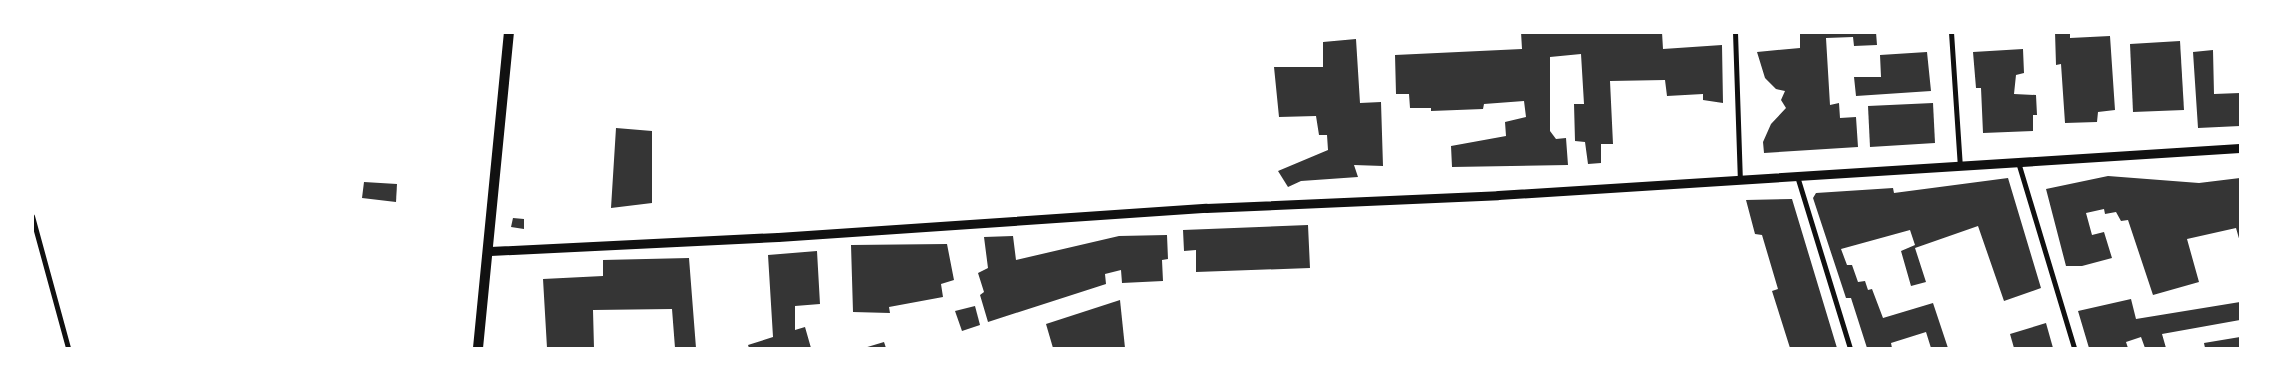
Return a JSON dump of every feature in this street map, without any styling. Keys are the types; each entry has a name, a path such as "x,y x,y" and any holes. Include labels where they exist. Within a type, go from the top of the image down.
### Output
{"main road":[{"path":"478,348 490,251 509,32"}],"street":[{"path":"1735,32 1740,180"},
{"path":"1951,32 1960,166"},
{"path":"490,251 778,237 1206,208 1740,180 2240,148"},
{"path":"2018,162 2074,348"},
{"path":"1797,176 1850,348"},
{"path":"32,216 68,348"}],"building":[{"path":"1521,32 1662,32 1663,49 1722,45 1723,103 1703,100 1703,94 1667,96 1665,80 1610,81 1613,144 1601,144 1601,163 1588,164 1585,142 1575,141 1574,104 1584,104 1581,54 1550,57 1550,131 1556,139 1566,138 1568,165 1452,167 1451,146 1506,136 1505,122 1526,117 1524,101 1484,104 1483,109 1431,111 1431,108 1410,108 1409,94 1396,94 1395,55 1522,49"},
{"path":"1800,32 1876,32 1877,45 1854,46 1853,37 1826,38 1830,105 1839,103 1840,118 1856,117 1858,147 1764,153 1763,142 1771,124 1786,108 1781,100 1785,91 1776,89 1765,78 1757,52 1800,48"},
{"path":"2055,32 2070,32 2070,38 2110,36 2115,110 2098,112 2097,122 2065,123 2061,64 2056,65"},
{"path":"1356,39 1360,103 1381,102 1383,166 1354,165 1358,177 1301,181 1288,187 1278,171 1328,150 1327,135 1319,135 1316,116 1279,117 1274,67 1323,67 1323,42"},
{"path":"2180,41 2184,110 2133,112 2130,44"},
{"path":"2023,49 2024,73 2016,75 2014,94 2036,95 2037,115 2033,115 2033,131 1983,133 1981,88 1976,88 1973,52"},
{"path":"2213,50 2214,94 2240,93 2240,126 2198,128 2193,52"},
{"path":"1927,52 1931,91 1856,96 1854,77 1881,77 1880,55"},
{"path":"1933,103 1935,143 1870,147 1868,106"},
{"path":"616,128 652,131 652,203 611,208"},
{"path":"2108,176 2199,183 2240,178 2240,242 2236,228 2187,239 2199,282 2153,295 2128,220 2121,221 2116,212 2105,214 2104,209 2086,213 2092,235 2104,232 2112,258 2082,266 2066,266 2046,189"},
{"path":"2008,178 2041,288 2004,301 1978,226 1915,248 1926,282 1911,286 1901,251 1915,245 1910,230 1841,249 1847,265 1852,265 1858,282 1865,281 1868,290 1872,289 1883,318 1933,303 1948,348 1931,348 1926,332 1891,343 1892,348 1867,348 1851,298 1846,298 1813,198 1816,193 1893,188 1894,193"},
{"path":"364,182 397,184 396,202 362,198"},
{"path":"1792,199 1837,348 1790,348 1772,291 1778,289 1762,235 1755,234 1746,200"},
{"path":"513,218 524,219 524,229 511,227"},
{"path":"1308,225 1310,268 1196,272 1196,250 1184,251 1183,230"},
{"path":"1167,235 1168,259 1162,260 1163,281 1122,283 1121,270 1105,274 1106,284 988,322 980,295 984,292 978,273 988,268 984,237 1013,236 1016,260 1119,236"},
{"path":"947,244 954,280 941,284 943,297 889,307 890,313 853,312 851,245"},
{"path":"817,251 820,304 795,306 795,330 805,327 811,348 749,348 748,345 773,337 768,255"},
{"path":"689,258 696,348 675,348 672,309 593,310 594,348 547,348 543,279 603,276 603,260"},
{"path":"2131,299 2136,319 2240,302 2240,320 2162,334 2166,348 2145,348 2141,337 2126,342 2128,348 2089,348 2078,311"},
{"path":"1120,300 1125,348 1053,348 1046,324"},
{"path":"975,306 980,325 962,331 955,311"},
{"path":"2046,323 2053,348 2014,348 2010,334"},
{"path":"2240,337 2240,348 2205,348 2204,343"},
{"path":"884,342 886,348 864,348"}]}
